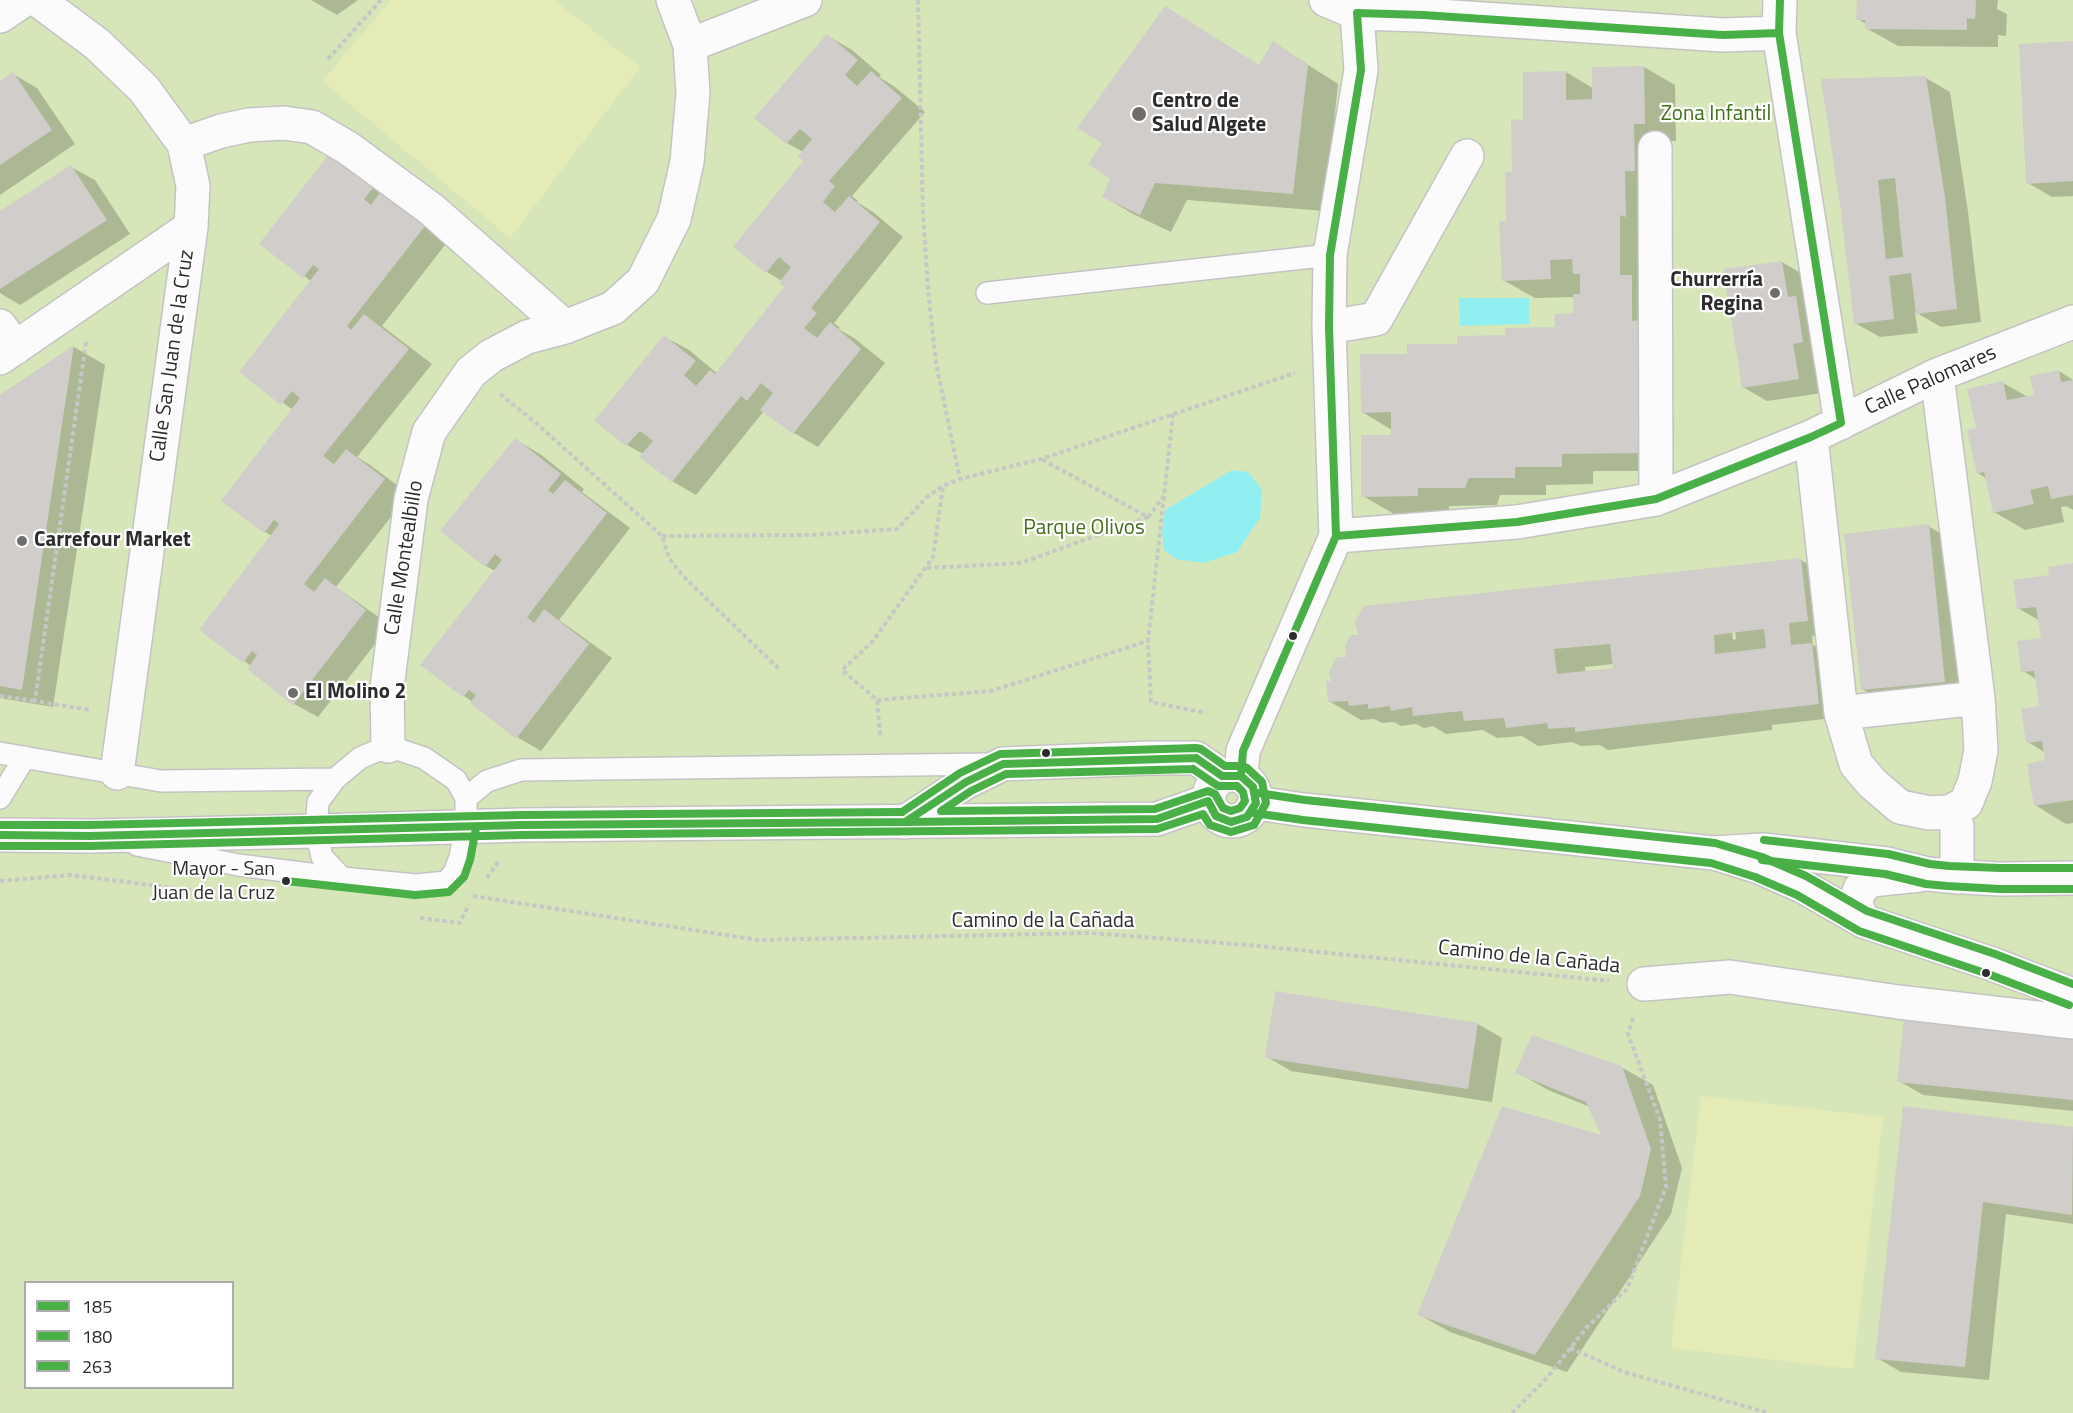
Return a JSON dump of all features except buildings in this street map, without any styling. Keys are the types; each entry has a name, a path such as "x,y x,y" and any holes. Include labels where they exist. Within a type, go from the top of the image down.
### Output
{"street":[{"path":"0,16 24,0"},
{"name":"Calle San Juan de la Cruz","path":"38,0 97,44 144,89 183,144 193,186 191,227 117,773"},
{"name":"Calle Montealbillo","path":"388,746 387,688 411,499 429,432 471,372 491,356 527,337 565,327 613,308 643,281 674,219 687,162 693,93 690,45 673,0"},
{"path":"690,45 805,0"},
{"path":"1326,0 1357,14 1545,12 1723,35 1779,33"},
{"path":"1780,0 1779,33 1841,423"},
{"path":"1232,789 1243,751 1336,536 1329,327 1330,255 1361,70 1357,14"},
{"path":"183,144 220,131 249,125 284,123 312,127 348,148 431,210 565,327"},
{"path":"1654,148 1656,499"},
{"path":"1329,327 1376,319 1467,156"},
{"path":"5,344 69,311 191,227"},
{"name":"Calle Palomares","path":"1336,536 1517,522 1656,499 1811,437 1937,375 2073,322"},
{"path":"1811,437 1841,713 1856,764 1872,783 1900,807 1930,813 1950,812 1966,803 1975,781 1981,750 1978,699 1937,375"},
{"path":"1841,713 1978,699"},
{"path":"905,822 966,782 1004,764 1196,758 1232,789 1304,810 1713,853 1763,850 1887,864 1943,875 2000,879 2073,878"},
{"path":"0,835 90,836 316,831 466,812 905,822 1157,819 1232,789"},
{"path":"1943,875 1957,825 1950,812"},
{"path":"0,846 43,836"},
{"path":"1713,853 1759,867 1802,886 1863,921 1992,964 2073,995"},
{"path":"1863,921 1855,903 1860,889 1871,880 1943,875"},
{"path":"1644,984 1730,977 1898,1002 2073,1022"}],"lane":[{"path":"987,293 1330,255"},
{"path":"90,836 238,865 342,878 416,885 446,882 454,873 460,857 466,812 456,780 424,758 388,746 360,758 335,779 318,802 316,831 322,857 342,878"},
{"path":"0,753 161,781 335,779"},
{"path":"0,798 25,757"},
{"path":"466,812 487,781 521,770 1004,764"}],"path":[{"path":"328,59 381,0"},
{"path":"918,0 923,213 928,290 936,363 960,479"},
{"path":"35,701 87,336 69,311"},
{"path":"471,372 536,423 662,536 669,558 682,575 780,670"},
{"path":"662,536 813,535 897,529 914,510 943,486 960,479 1041,459 1298,372"},
{"path":"1173,414 1148,641 1151,702 1206,713"},
{"path":"1041,459 1148,517"},
{"path":"943,486 933,557 927,568 872,642 842,670 877,700 991,692 1148,641"},
{"path":"927,568 1021,562 1148,517 1165,494"},
{"path":"0,696 125,715"},
{"name":"Camino de la Cañada","path":"446,882 472,896 758,940 1090,933 1248,945 1644,984"},
{"path":"1512,1413 1548,1378 1587,1327 1627,1289 1666,1188 1660,1120 1628,1034 1644,984"},
{"path":"1570,1348 1624,1372 1769,1413"}],"green space":[{"path":"0,0 2073,0 2073,1413 0,1413"},
{"path":"391,0 554,0 640,67 510,238 322,81"},
{"path":"1701,1096 1883,1117 1853,1369 1671,1348"}],"water":[{"path":"1459,298 1529,298 1529,324 1460,326"},
{"path":"1232,470 1248,472 1262,490 1260,518 1237,552 1204,563 1176,559 1164,550 1162,533 1165,510"}],"transit line":[{"name":"185","path":"1336,536 1517,522 1656,499 1841,423 1779,33 1780,0"},
{"name":"185","path":"1241,776 1243,751 1336,536 1329,327 1330,255 1361,70 1357,13 1423,15 1723,35 1779,33"},
{"name":"180","path":"0,846 90,846 522,835 1157,829 1203,814 1210,825 1231,832 1254,825 1266,803 1262,782 1247,768 1225,766 1196,748 1000,754 960,773 902,812"},
{"name":"185","path":"1196,758 1222,776 1241,776 1253,787 1256,803 1247,817 1231,822 1216,816 1208,801 1157,819 905,822 966,782 1003,764 1196,758"},
{"name":"263","path":"1193,769 1218,786 1237,786 1243,792 1245,801 1240,808 1231,811 1223,808 1215,794 1208,791 1155,809 941,811 971,791 1006,774 1193,769"},
{"name":"263","path":"1258,793 1305,800 1715,843 1762,857 1806,876 1867,911 1995,954 2073,984"},
{"name":"263","path":"0,825 522,815 902,812"},
{"name":"180","path":"1254,813 1711,863 1755,877 1797,895 1859,931 1988,974 2069,1005"},
{"name":"185","path":"0,835 90,836 522,825 905,822"},
{"name":"180","path":"286,881 415,895 449,892 464,877 476,828"},
{"name":"263","path":"1764,840 1888,854 1949,866 2073,868"},
{"name":"180","path":"1762,860 1885,874 1926,884 1947,886 2073,889"}],"place":[{"name":"Centro de Salud Algete","path":"1139,114"},
{"name":"Churrerría Regina","path":"1775,293"},
{"name":"Carrefour Market","path":"22,541"},
{"name":"El Molino 2","path":"293,693"},
{"name":"Mayor - San Juan de la Cruz","path":"286,881"}],"park label":[{"name":"Zona Infantil","path":"1716,115"},
{"name":"Parque Olivos","path":"1084,529"}]}
